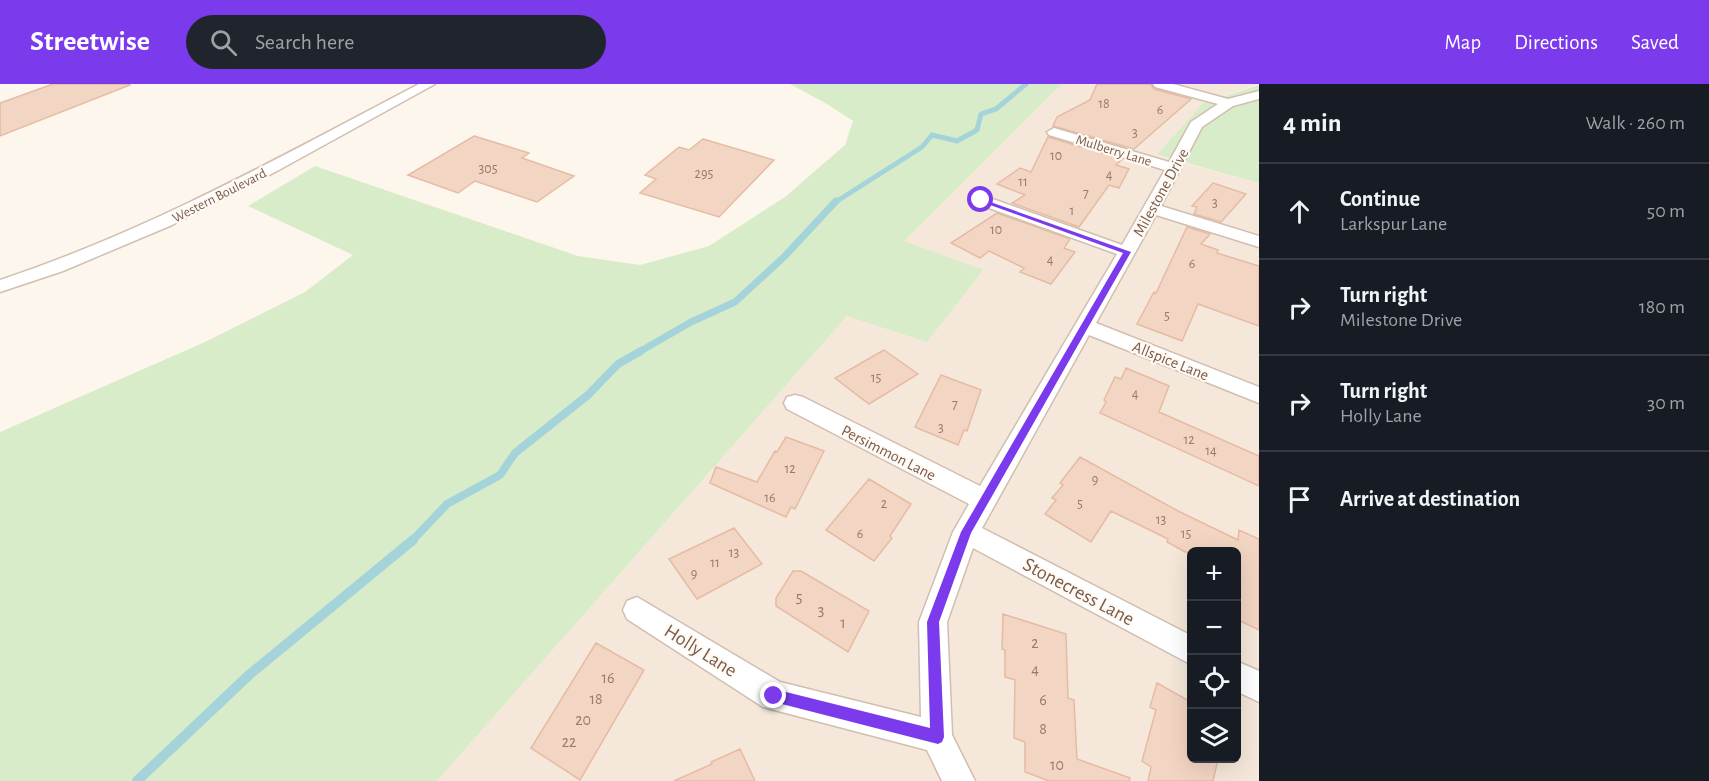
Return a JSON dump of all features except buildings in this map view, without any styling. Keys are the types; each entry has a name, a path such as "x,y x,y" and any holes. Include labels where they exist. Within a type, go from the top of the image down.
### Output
{"street":[{"name":"Western Boulevard","path":"0,286 92,254 149,231 429,84"},
{"path":"1159,84 1228,103"},
{"name":"Milestone Drive","path":"959,781 938,737 933,622 966,532 1152,208 1196,125 1228,103 1259,95"},
{"name":"Mulberry Lane","path":"1054,132 1174,168"},
{"path":"981,200 1127,252"},
{"path":"1152,208 1259,242"},
{"name":"Allspice Lane","path":"1084,326 1259,395"},
{"name":"Persimmon Lane","path":"795,403 984,500"},
{"name":"Stonecress Lane","path":"966,532 1187,649"},
{"name":"Holly Lane","path":"637,610 774,696 938,737"},
{"path":"1241,678 1259,687"}],"shaded area":[{"path":"1062,84 1259,84 1203,103 1158,156 1259,183 1259,781 437,781 847,316 904,241"}],"green space":[{"path":"790,84 1062,84 904,241 983,270 927,342 847,316 437,781 0,781 0,432 205,342 305,292 353,255 248,206 315,166 578,256 640,265 709,246 785,197 845,145 853,121"},
{"path":"1259,85 1259,183 1157,155 1203,103"}],"waterway":[{"path":"834,203 922,147 932,135 957,141 977,130 981,114 996,109 1026,84"},
{"path":"639,352 691,322 735,302 785,256 834,203"},
{"path":"413,540 447,504 500,475 515,453 588,395 618,364 641,351"},
{"path":"137,781 249,675 413,540"}],"route":[{"path":"774,696 938,737 933,622 966,532 1127,252 981,200"}]}
